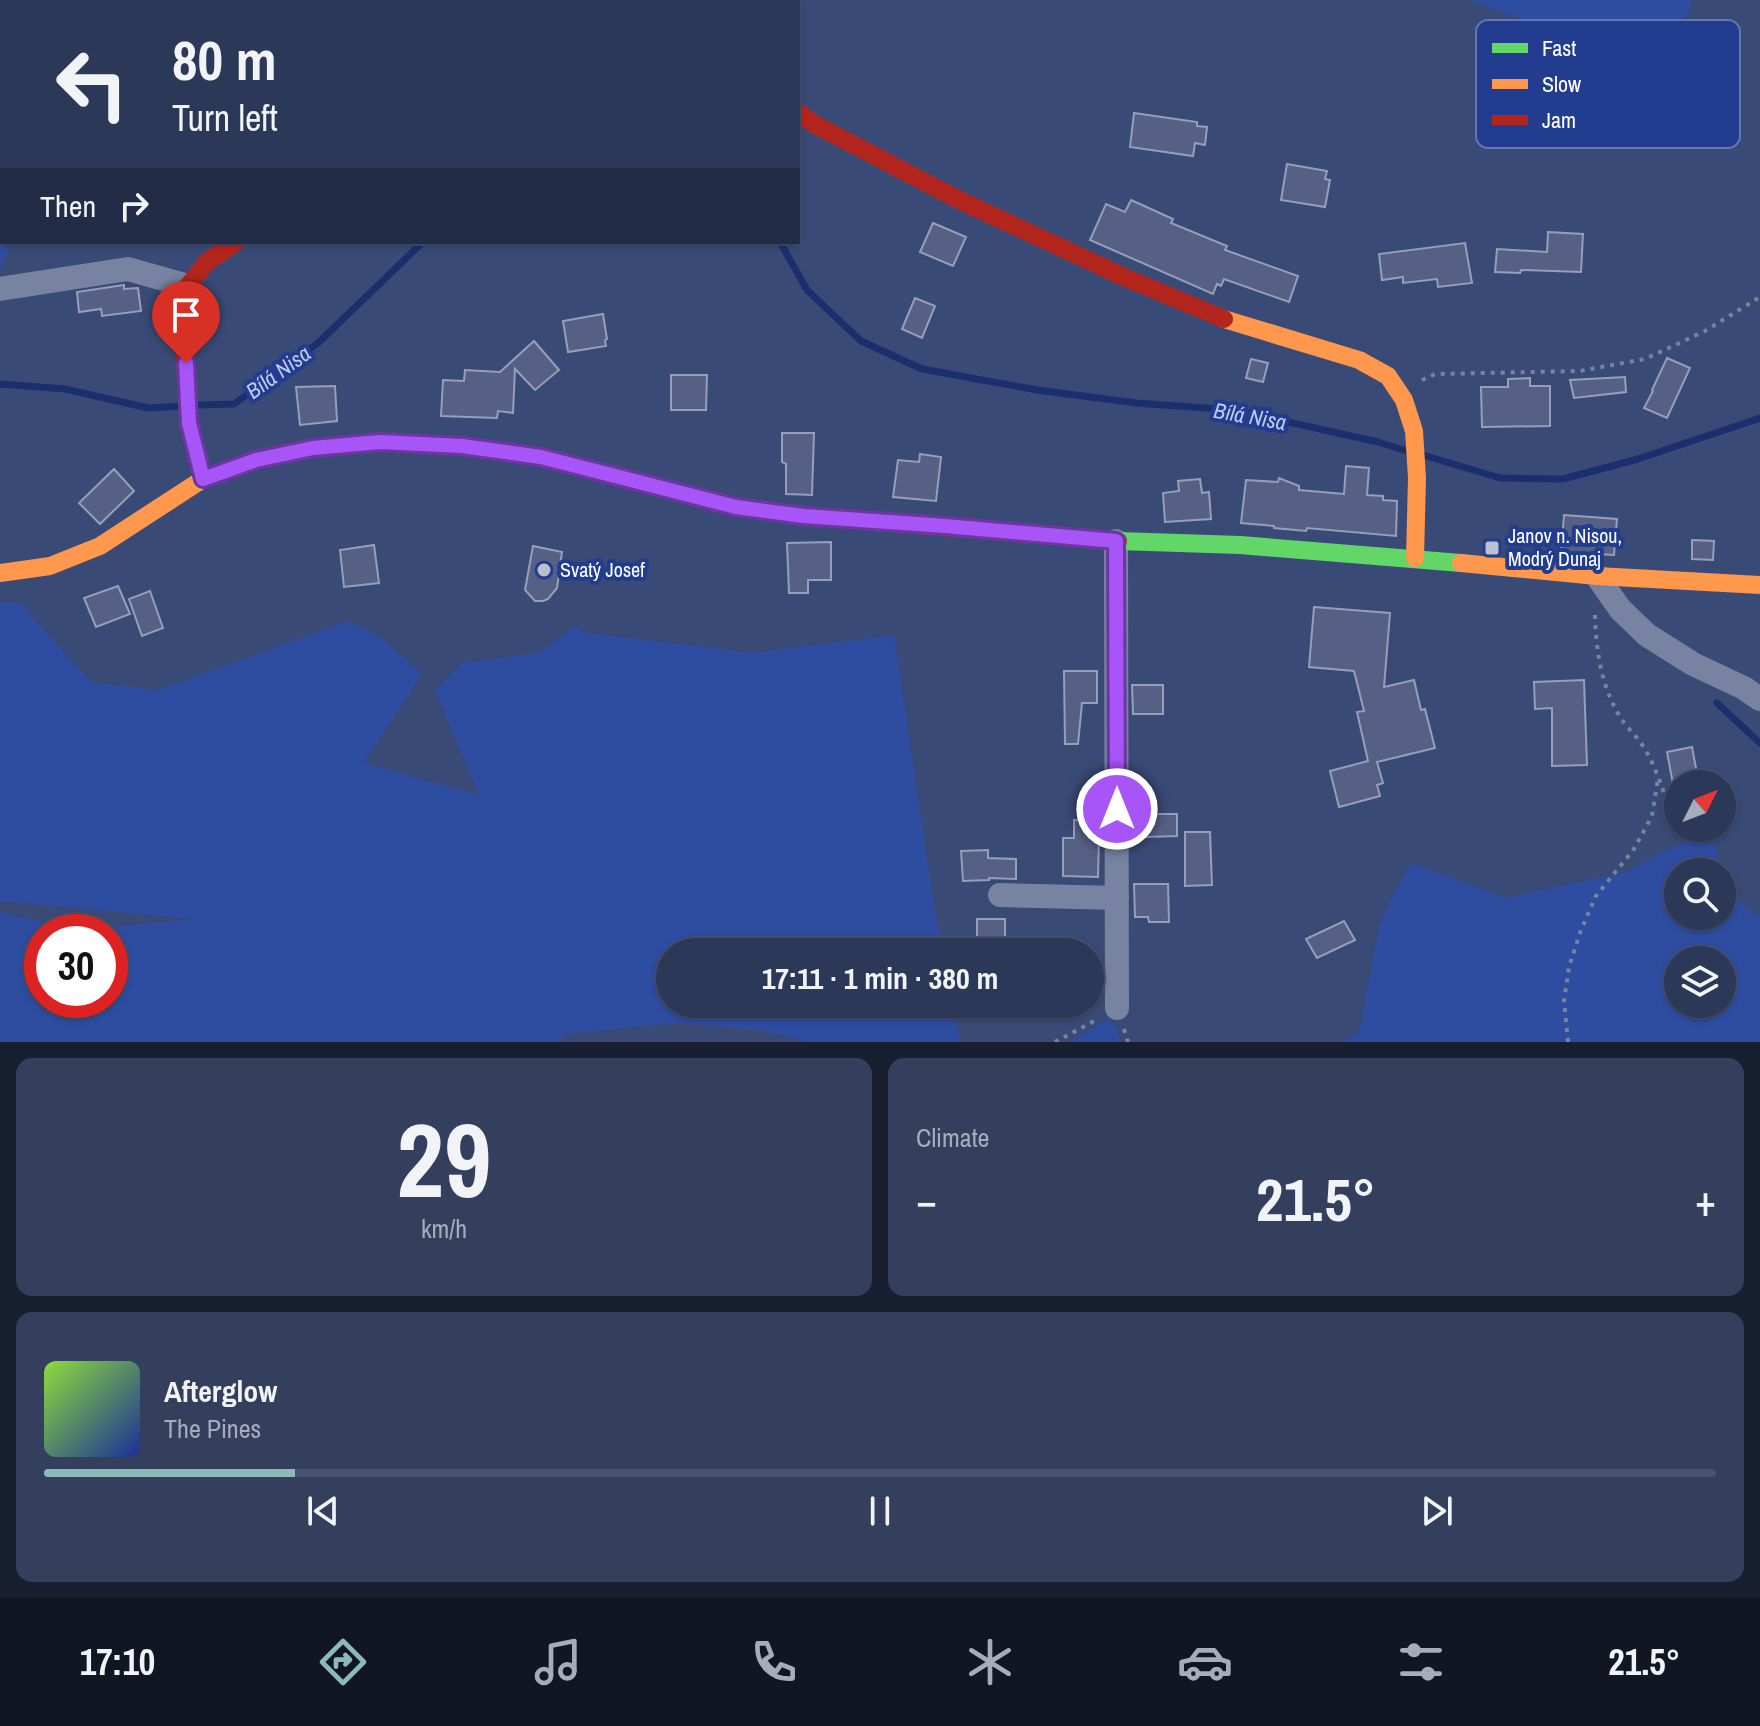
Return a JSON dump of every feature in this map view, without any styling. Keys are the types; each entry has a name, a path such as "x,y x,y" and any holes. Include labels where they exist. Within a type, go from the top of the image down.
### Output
{"street":[{"path":"800,114 814,124 959,200 1124,277 1228,321 1359,360 1388,376 1404,400 1414,431 1417,478 1415,558"},
{"path":"203,479 189,423 182,308 188,286 207,262 233,244"},
{"path":"0,289 128,269 188,286"},
{"path":"0,573 50,566 100,546 203,479 256,460 313,448 380,442 462,446 541,457 736,507 804,516 1116,541 1240,545 1415,558 1597,576 1760,585"},
{"path":"1116,541 1117,1008"},
{"path":"1597,576 1620,609 1647,635 1693,664 1760,699"},
{"path":"1000,895 1117,898"}],"path":[{"path":"1399,392 1435,374 1580,371 1645,359 1729,318 1760,297"},
{"path":"1597,576 1596,647 1602,677 1620,718 1650,758 1664,793"},
{"path":"1568,1042 1564,1001 1569,967 1581,930 1596,896 1634,849 1652,816 1658,778"},
{"path":"1055,1042 1117,1008"}],"shaded area":[{"path":"1469,0 1692,0 1686,20 1524,20"},
{"path":"0,244 10,244 0,270"},
{"path":"0,602 20,603 91,682 158,690 348,621 379,636 422,674 364,763 479,795 435,691 463,663 539,653 576,625 581,632 753,653 894,635 940,938 656,938 656,1018 956,1018 960,1042 810,1042 754,1029 675,1023 566,1034 560,1042 0,1042 0,911 24,918 24,1018 128,1018 128,925 193,919 0,901"},
{"path":"1683,843 1715,845 1717,858 1664,858 1664,930 1736,930 1736,895 1745,907 1760,917 1760,1042 1343,1042 1359,1032 1379,926 1411,863 1506,898 1626,872"},
{"path":"1108,1018 1122,1042 1070,1042"}],"building":[{"path":"1134,113 1197,122 1197,126 1207,127 1205,145 1195,143 1193,156 1130,147"},
{"path":"1287,164 1327,171 1325,179 1330,180 1325,207 1281,200"},
{"path":"1131,200 1173,219 1171,223 1227,246 1225,250 1298,276 1289,302 1224,279 1221,286 1217,284 1213,294 1090,240 1106,204 1125,212"},
{"path":"933,223 966,237 953,266 920,252"},
{"path":"1548,232 1583,234 1581,272 1495,272 1497,249 1547,252"},
{"path":"1465,243 1472,283 1438,287 1437,279 1403,283 1403,277 1382,280 1379,254"},
{"path":"124,285 124,289 138,288 141,311 102,316 101,309 79,312 77,292"},
{"path":"915,298 935,306 922,338 902,329"},
{"path":"603,314 606,346 568,352 563,321"},
{"path":"534,341 559,370 535,390 515,369 513,413 498,411 497,418 441,416 443,380 464,381 465,370 500,372"},
{"path":"1667,358 1690,368 1667,418 1644,408"},
{"path":"1251,359 1268,363 1263,382 1246,378"},
{"path":"671,375 707,375 706,410 671,410"},
{"path":"1625,377 1626,392 1574,398 1570,380"},
{"path":"1530,378 1530,386 1550,386 1550,426 1482,427 1481,387 1508,387 1508,379"},
{"path":"335,386 337,421 300,425 296,387"},
{"path":"782,433 814,433 812,495 786,494"},
{"path":"920,454 941,457 936,501 893,497 898,460 919,462"},
{"path":"1346,466 1369,468 1367,495 1397,501 1396,536 1307,528 1306,531 1241,523 1246,480 1278,482 1279,478 1299,486 1299,490 1344,494"},
{"path":"114,469 134,491 100,524 79,503"},
{"path":"1200,479 1202,493 1209,492 1211,519 1165,522 1163,493 1179,491 1178,481"},
{"path":"1564,515 1617,519 1614,555 1561,552"},
{"path":"1692,540 1714,541 1713,560 1692,559"},
{"path":"831,542 831,580 808,580 808,593 789,593 787,543"},
{"path":"374,545 379,583 344,587 340,550"},
{"name":"Svatý Josef","path":"533,546 562,552 557,588 543,601 535,601 525,590"},
{"path":"118,586 130,614 96,627 84,598"},
{"path":"150,591 163,628 142,636 129,599"},
{"path":"1314,607 1390,613 1384,687 1414,680 1435,748 1377,762 1383,783 1377,785 1380,796 1339,807 1330,771 1368,761 1357,712 1364,711 1354,671 1309,667"},
{"path":"1064,671 1097,671 1097,703 1082,703 1078,744 1065,744"},
{"path":"1584,680 1587,765 1552,766 1552,708 1535,709 1534,682"},
{"path":"1132,685 1163,685 1163,714 1133,714"},
{"path":"1692,747 1696,770 1670,770 1667,752"},
{"path":"1135,799 1154,799 1154,814 1177,814 1177,836 1147,837 1147,831 1135,831"},
{"path":"1074,820 1096,821 1098,877 1063,876 1063,838 1074,838"},
{"path":"1185,832 1210,832 1212,885 1185,886"},
{"path":"988,850 988,858 1016,859 1016,879 963,881 961,851"},
{"path":"1134,884 1168,884 1169,922 1149,922 1148,917 1135,917"},
{"path":"977,919 1005,919 1005,938 977,938"},
{"path":"1344,921 1355,940 1317,958 1306,939"}],"waterway":[{"name":"Bílá Nisa","path":"198,405 234,404 318,343 421,244"},
{"name":"Bílá Nisa","path":"781,244 807,290 861,341 922,369 1037,390 1136,403 1234,410 1407,451"},
{"name":"Bílá Nisa","path":"0,384 65,389 148,408 181,406"},
{"name":"Bílá Nisa","path":"1423,455 1500,478 1563,479 1638,459 1760,418"},
{"path":"1717,703 1760,743"}],"traffic: fast":[{"path":"1118,541 1240,545 1461,563"}],"traffic: slow":[{"path":"1224,319 1359,360 1388,376 1404,400 1414,431 1417,478 1415,558"},
{"path":"0,573 50,566 100,546 203,479 256,460 313,448 380,442 462,446 541,457 663,488"},
{"path":"1461,563 1597,576 1760,585"}],"traffic: jam":[{"path":"800,114 814,124 959,200 1124,277 1224,319"},
{"path":"203,479 189,423 182,308 188,286 207,262 233,244"},
{"path":"663,488 736,507 804,516 1118,541"}],"place":[{"name":"Janov n. Nisou, Modrý Dunaj","path":"1492,548"},
{"name":"Svatý Josef","path":"544,570"}],"route":[{"path":"186,363 189,423 203,479 256,460 313,448 380,442 462,446 541,457 736,507 804,516 1116,541 1117,809"}]}
